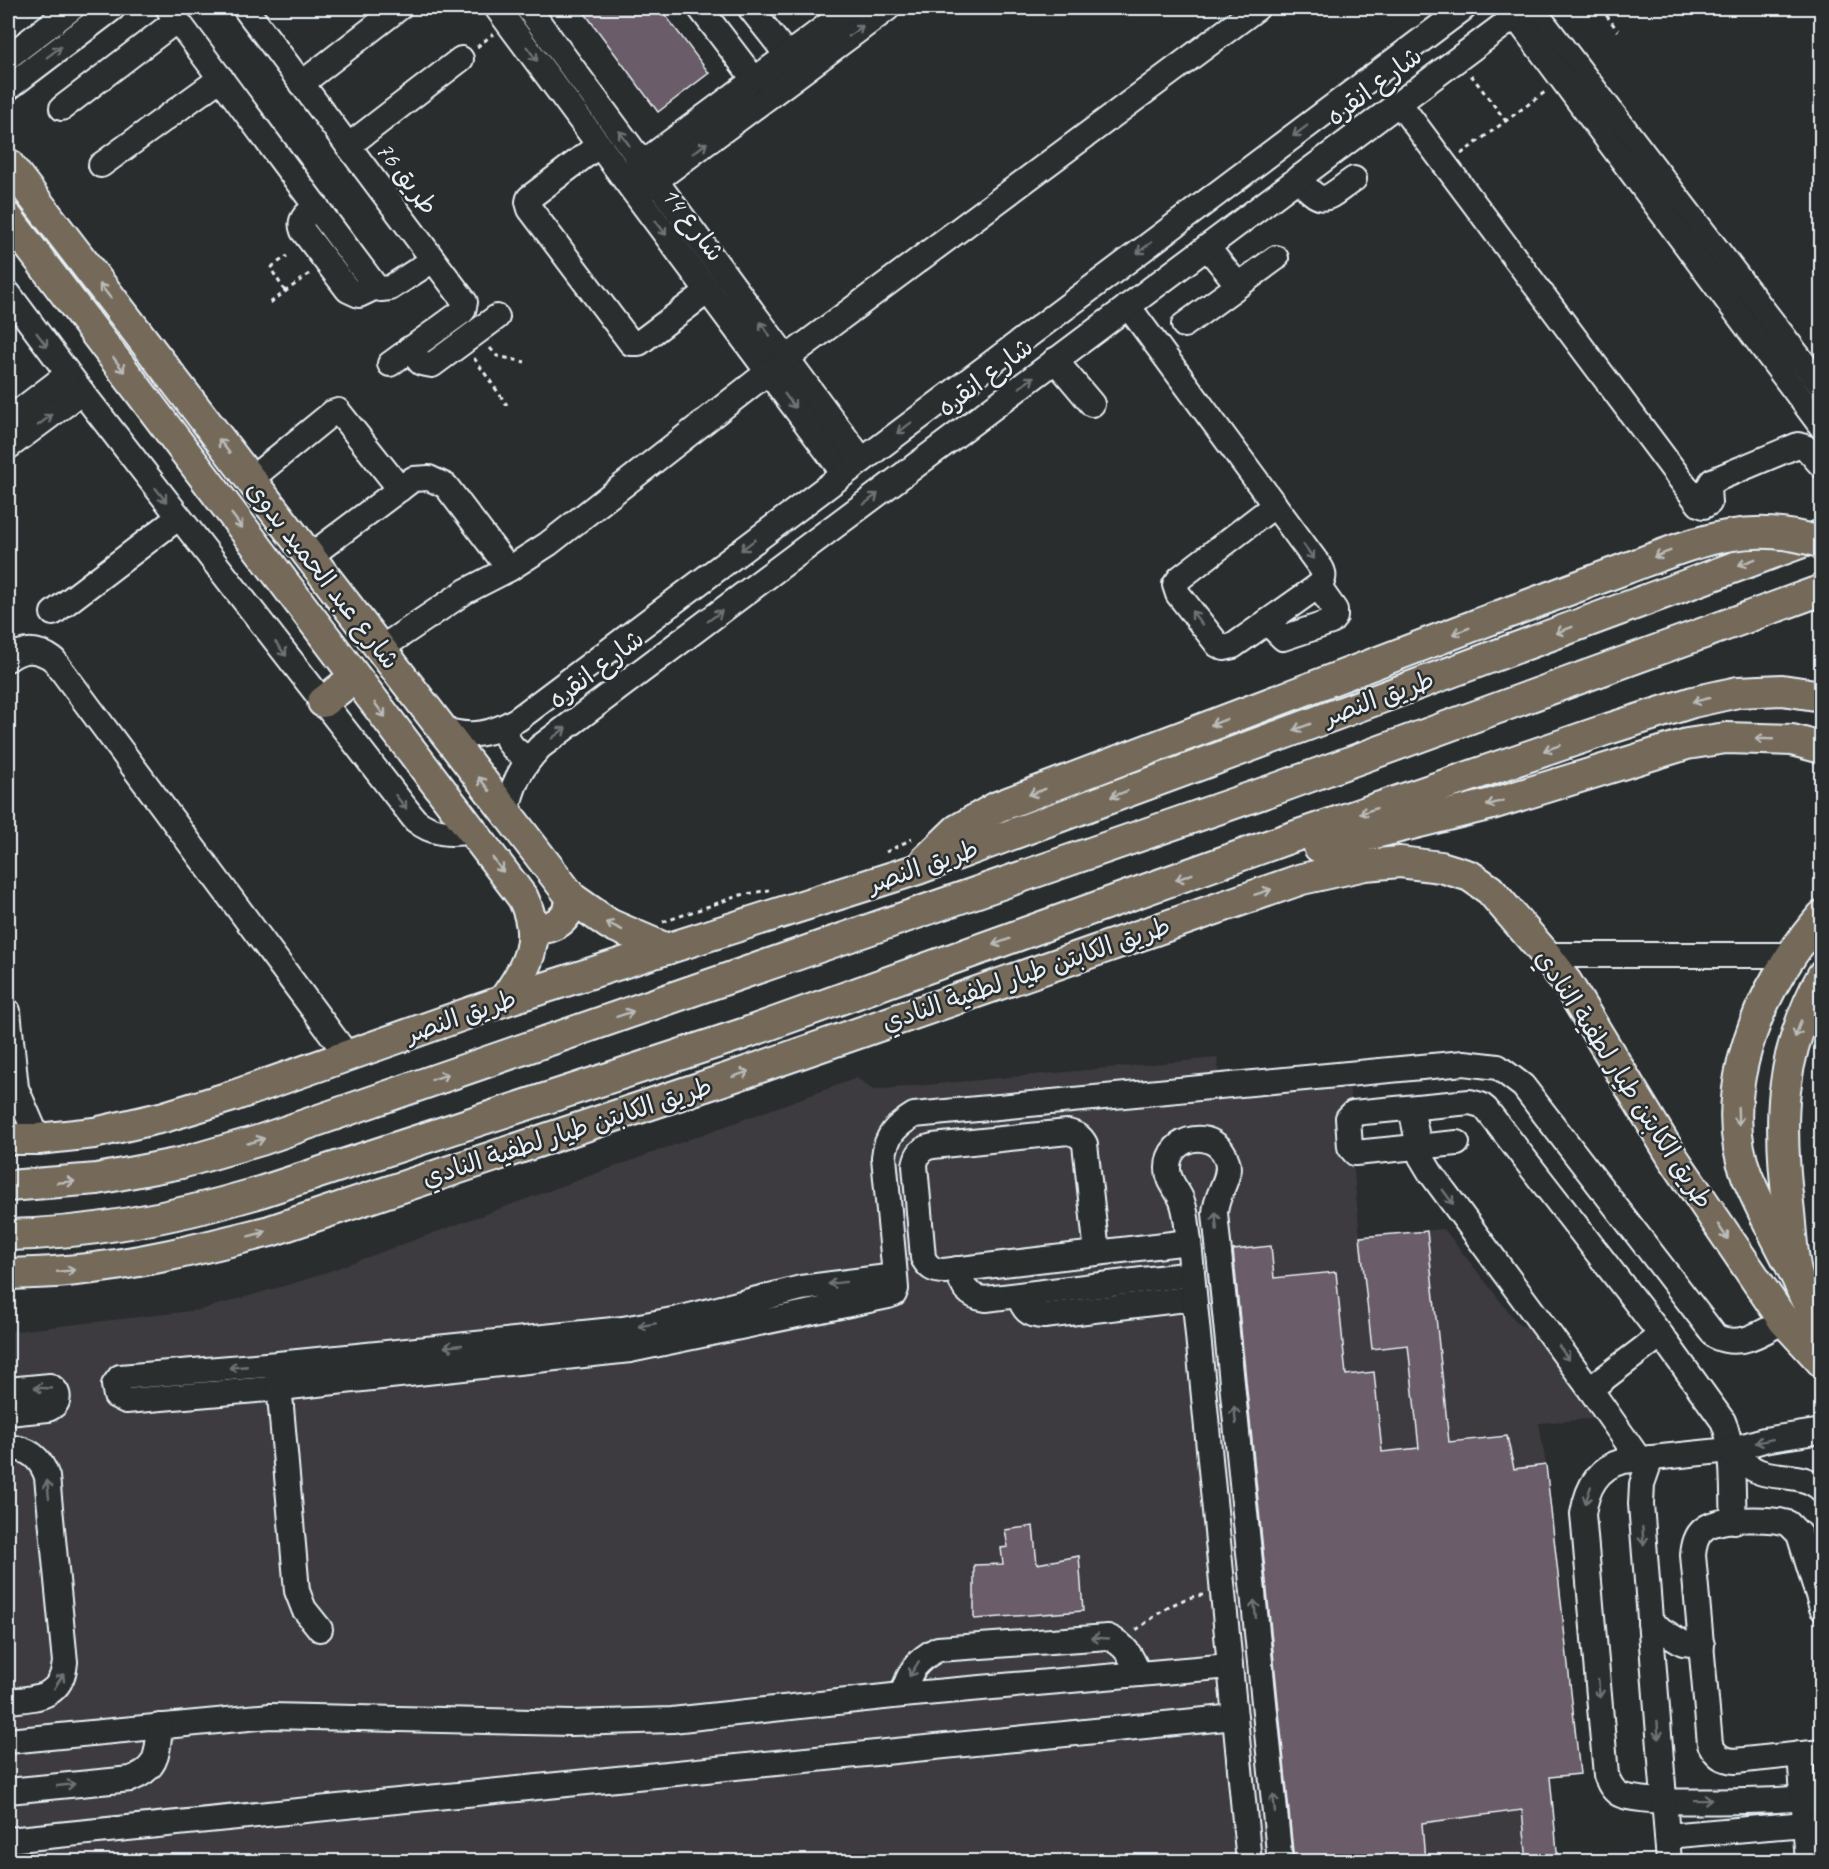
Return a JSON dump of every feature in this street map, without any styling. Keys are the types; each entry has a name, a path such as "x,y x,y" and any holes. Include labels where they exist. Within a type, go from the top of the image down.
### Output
{"main road":[{"name":"شارع عبد الحميد بدوى","path":"8,164 572,898 609,924 668,949"},
{"name":"شارع عبد الحميد بدوى","path":"8,218 523,898 533,928 532,944 527,963 519,979 503,1001"},
{"path":"918,869 957,830 997,807 1679,548 1716,536 1764,532 1821,543"},
{"name":"طريق النصر","path":"8,1139 38,1139 94,1133 164,1117 233,1096 503,1001 918,869 1821,534"},
{"name":"طريق النصر","path":"8,1186 98,1179 180,1163 261,1140 1281,787 1821,590"},
{"path":"323,702 355,678"},
{"name":"طريق الكابتن طيار لطفية النادي","path":"8,1235 88,1230 144,1222 203,1209 254,1194 743,1034 1608,729 1693,702 1738,692 1782,690 1821,696"},
{"path":"1233,860 1269,860 1442,817 1492,804 1687,744 1726,738 1792,740 1821,748"},
{"path":"1423,865 1417,856 1420,840 1426,831 1442,817"},
{"name":"طريق الكابتن طيار لطفية النادي","path":"8,1274 69,1271 138,1261 204,1248 270,1231 729,1078 1302,879 1365,866 1400,862 1441,867 1470,876 1490,890 1546,955 1602,1040 1672,1156 1784,1321 1821,1362"},
{"path":"533,928 541,929 557,925 568,914 572,898"},
{"name":"طريق الكابتن طيار لطفية النادي","path":"1821,916 1791,955 1769,992 1743,1058 1737,1111 1738,1135 1746,1174 1821,1330"},
{"path":"1797,1278 1783,1161 1784,1090 1794,1041 1821,976"}],"street":[{"path":"8,88 113,8"},
{"name":"طريق 76","path":"245,8 464,300 463,311 400,356 429,365 436,363 479,330"},
{"path":"298,79 399,8"},
{"name":"شارع 14","path":"497,8 708,291 777,365"},
{"name":"شارع 14","path":"528,8 649,172 777,365 853,467"},
{"path":"700,8 754,79"},
{"path":"750,8 787,55"},
{"path":"649,172 754,79 851,8"},
{"path":"630,186 888,8"},
{"path":"380,650 466,591 548,544 777,365 1257,8"},
{"name":"شارع انقره","path":"442,729 452,733 473,735 504,727 1464,8"},
{"path":"8,57 68,9"},
{"path":"1524,10 1821,387"},
{"path":"1524,10 1821,427"},
{"name":"شارع انقره","path":"507,814 514,784 530,758 540,747 1524,10"},
{"path":"62,108 173,14 376,286 387,289 433,260"},
{"path":"298,79 345,34"},
{"path":"348,146 467,55"},
{"path":"101,165 221,78"},
{"path":"1399,103 1699,504 1704,506 1709,503 1708,488 1712,481 1798,445 1805,447 1821,466"},
{"path":"599,145 528,200 529,207 551,237 631,343 639,343 708,291"},
{"path":"1298,178 1312,195 1320,198 1329,196 1354,179"},
{"path":"317,207 303,217 301,227 326,261 353,294 365,294 376,286"},
{"path":"1207,247 1238,285"},
{"path":"1184,325 1276,258"},
{"path":"8,293 75,383 415,820 437,832 456,834 471,831"},
{"path":"1128,306 1275,505 1321,568 1323,578 1318,586 1233,646 1221,647 1178,594 1175,585 1180,578 1275,505"},
{"path":"1055,360 1092,404"},
{"path":"8,420 75,383"},
{"path":"8,447 75,383"},
{"path":"250,480 338,411 400,489"},
{"path":"309,557 413,479 421,477 435,479 446,486 508,569"},
{"path":"52,613 179,517"},
{"path":"1267,622 1283,638 1330,622 1335,617 1335,610 1318,586"},
{"path":"8,659 20,652 33,651 41,652 54,660 347,1055"},
{"path":"504,727 511,746 530,758"},
{"path":"1546,955 1791,955"},
{"path":"8,1011 16,1088 38,1139"},
{"path":"279,1376 120,1377 114,1385 116,1396 126,1401 279,1376 623,1329 678,1319 801,1288 895,1276 884,1150 894,1128 914,1115 1464,1063 1498,1067 1523,1086 1716,1337 1725,1341 1743,1341 1784,1321"},
{"path":"1457,1143 1353,1152 1350,1148 1347,1122 1351,1114 1470,1102 1486,1109 1660,1335 1723,1421 1730,1450 1734,1521"},
{"path":"1411,1108 1419,1147 1430,1172 1590,1389 1645,1458 1641,1504 1669,1862"},
{"path":"1097,1253 1085,1144 1081,1137 1068,1132 926,1147 916,1157 924,1258 927,1264 937,1271 1097,1253 1189,1242"},
{"path":"1249,1862 1189,1242 1183,1203 1169,1178 1168,1161 1172,1153 1184,1141 1202,1138 1210,1140 1223,1152 1228,1168 1227,1177 1218,1194 1215,1213 1280,1862"},
{"path":"957,1269 961,1284 971,1295 986,1299 1192,1274"},
{"path":"1130,1281 1132,1306"},
{"path":"1019,1296 1023,1308 1036,1316 1194,1298"},
{"path":"1590,1389 1660,1335"},
{"path":"279,1376 297,1591 304,1609 320,1629"},
{"path":"8,1390 50,1386 58,1395 54,1406 48,1409 8,1413"},
{"path":"1812,1797 1664,1801 1626,1797 1619,1794 1609,1783 1606,1775 1583,1514 1593,1481 1611,1464 1645,1458 1730,1450 1764,1440 1821,1431"},
{"path":"8,1448 24,1450 33,1455 44,1468 65,1662 62,1679 51,1692 36,1698 8,1701"},
{"path":"1730,1450 1755,1470 1806,1479 1821,1490"},
{"path":"1666,1836 1810,1842 1811,1753 1735,1761 1726,1760 1714,1752 1710,1744 1694,1546 1701,1531 1715,1523 1783,1521 1796,1530 1821,1608"},
{"path":"1650,1623 1683,1642 1702,1645"},
{"path":"902,1695 913,1668 922,1658 938,1649 1095,1636 1107,1637 1119,1642 1127,1649 1139,1674"},
{"path":"8,1741 291,1715 521,1722 672,1720 902,1695 1230,1666"},
{"path":"8,1840 1235,1717"},
{"path":"8,1791 130,1779 144,1774 157,1754 160,1726"}],"path":[{"path":"1601,8 1618,31"},
{"path":"467,55 492,35"},
{"path":"1467,70 1506,121"},
{"path":"1460,154 1553,87"},
{"path":"285,291 271,269 287,256"},
{"path":"270,303 326,261"},
{"path":"479,330 495,355 525,362"},
{"path":"479,330 507,405"},
{"path":"1119,1642 1174,1602 1191,1596 1223,1593"}],"shaded area":[{"path":"1217,1058 1220,1085 1348,1079 1359,1153 1353,1163 1360,1237 1444,1229 1519,1325 1535,1329 1601,1418 1539,1423 1546,1465 1580,1774 1550,1777 1558,1861 8,1861 8,1332 200,1310 305,1280 857,1078 873,1090"}],"building":[{"path":"581,8 660,8 709,73 658,112"},
{"path":"1427,1231 1449,1442 1507,1436 1514,1469 1546,1465 1580,1774 1550,1777 1558,1862 1527,1862 1522,1810 1422,1823 1425,1862 1294,1862 1233,1250 1271,1246 1274,1278 1336,1272 1346,1375 1374,1372 1382,1452 1419,1448 1408,1345 1372,1349 1360,1237"},
{"path":"1033,1526 1037,1564 1079,1556 1083,1611 974,1619 974,1565 1003,1564 1001,1548 1008,1547 1005,1530"}]}
